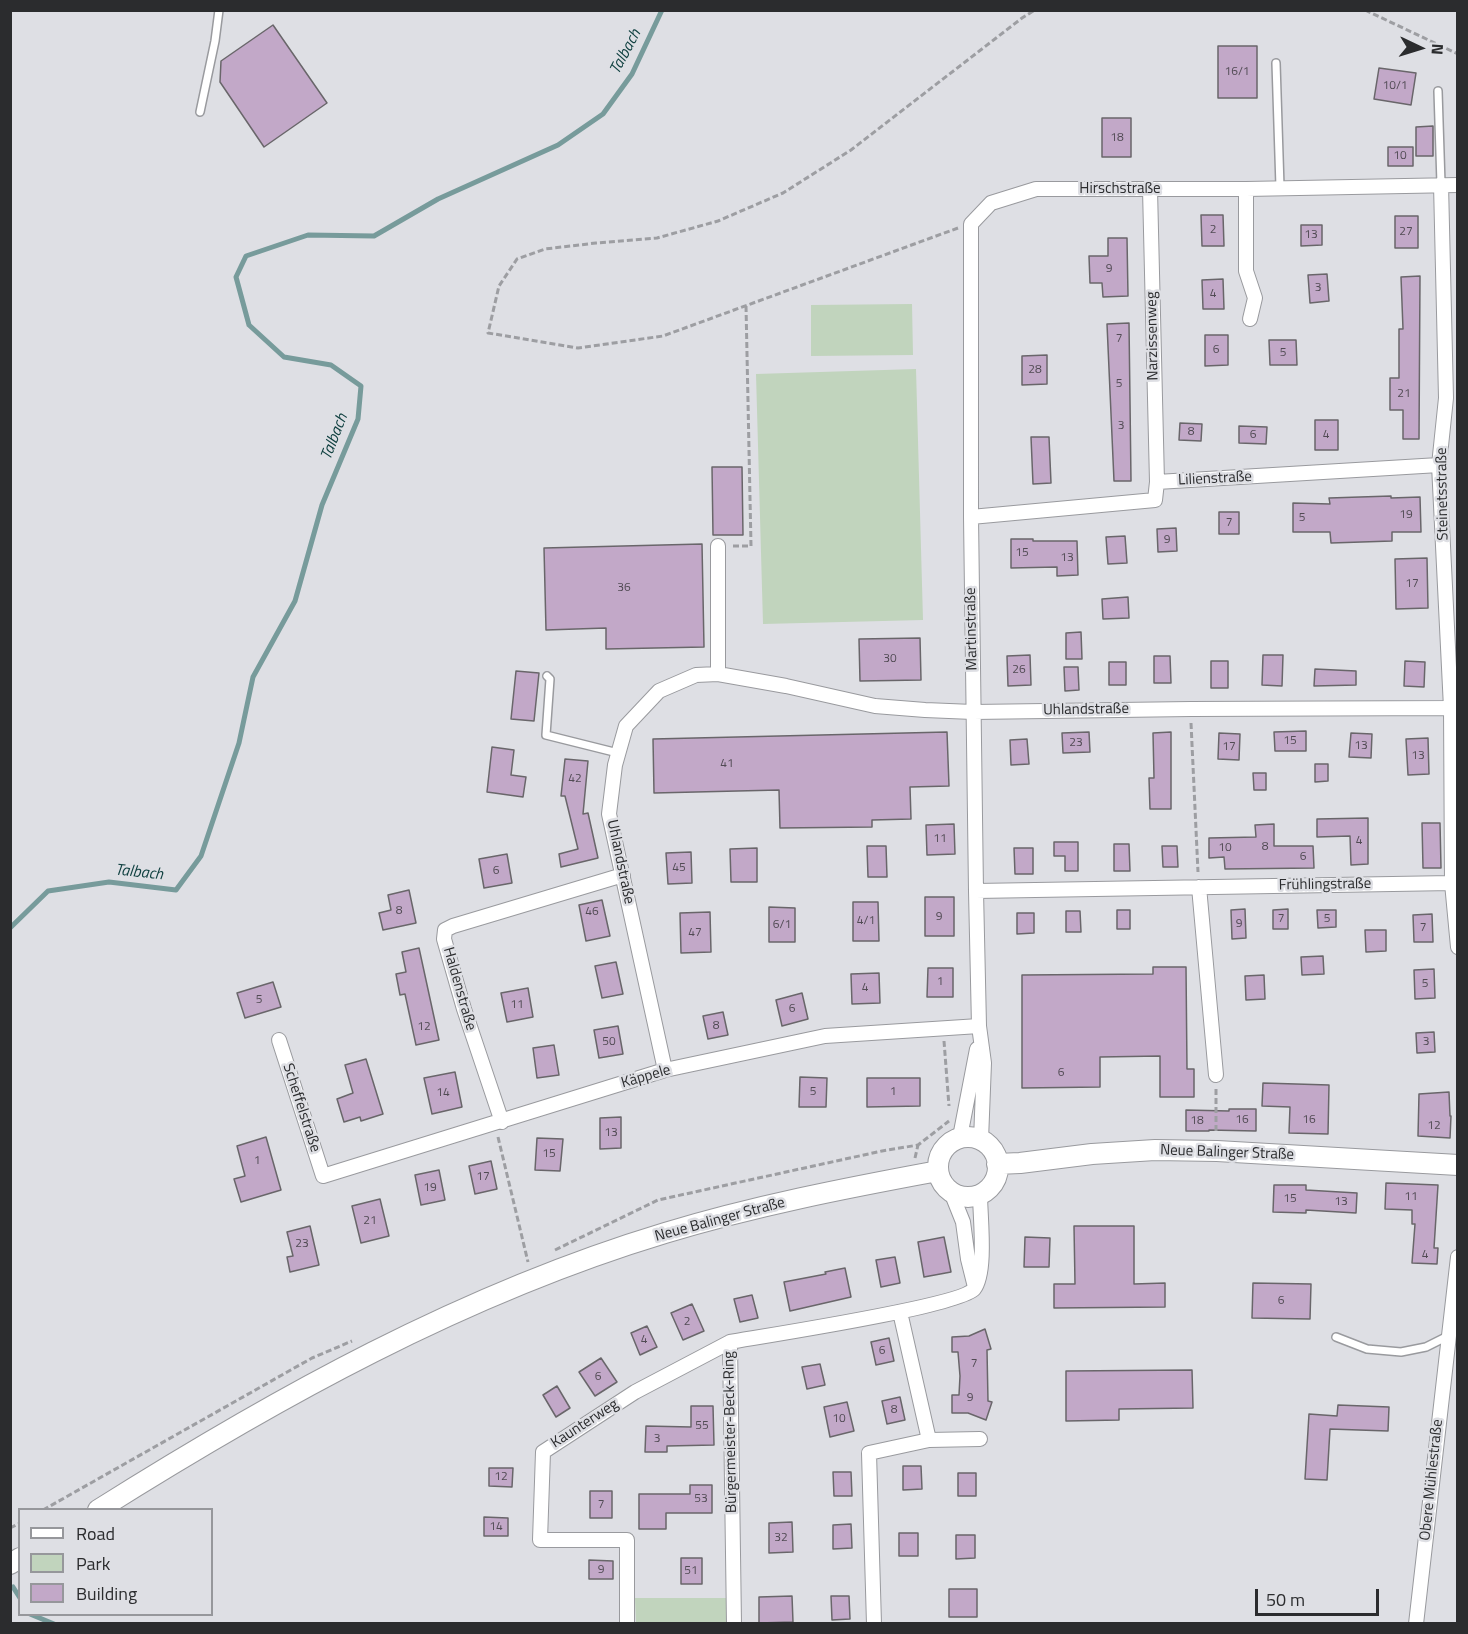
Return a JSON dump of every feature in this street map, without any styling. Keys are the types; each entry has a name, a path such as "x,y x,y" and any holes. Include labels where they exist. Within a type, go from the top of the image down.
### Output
{"main road":[{"path":"960,1137 981,1140 986,1142 994,1152 997,1175 991,1185 980,1194 965,1197 951,1192 942,1182 938,1171 938,1160 944,1149 960,1137"},
{"name":"Neue Balinger Straße","path":"997,1164 1155,1150 1217,1151 1458,1165"},
{"name":"Neue Balinger Straße","path":"100,1508 321,1379 412,1332 508,1289 587,1259 729,1215 839,1190 938,1171"}],"street":[{"name":"Steinetsstraße","path":"1441,184 1446,398 1439,465 1454,708 1452,883 1458,947"},
{"name":"Hirschstraße","path":"971,224 991,203 1036,189 1246,189 1458,185"},
{"name":"Narzissenweg","path":"1150,189 1157,482"},
{"path":"1246,189 1246,270 1255,298 1250,319"},
{"name":"Martinstraße","path":"971,224 973,712 979,1030 984,1063 981,1140"},
{"name":"Lilienstraße","path":"971,517 1155,500 1157,482 1439,465"},
{"path":"718,546 718,674"},
{"name":"Uhlandstraße","path":"665,1070 609,814 615,765 626,726 659,691 696,675 718,674 786,686 875,706 925,710 973,712 1454,708"},
{"name":"Haldenstraße","path":"498,1123 444,939 445,930 623,875"},
{"name":"Frühlingstraße","path":"976,891 1452,883"},
{"path":"1199,887 1216,1075"},
{"name":"Käppele","path":"323,1176 665,1070 825,1036 943,1028 979,1030"},
{"name":"Martinstraße","path":"960,1137 979,1030"},
{"name":"Scheffelstraße","path":"279,1040 323,1176"},
{"path":"951,1192 963,1222 968,1259 975,1287"},
{"path":"975,1287 981,1268 980,1194"},
{"name":"Obere Mühlestraße","path":"1416,1623 1457,1266"},
{"name":"Bürgermeister-Beck-Ring","path":"734,1623 730,1342 900,1312 952,1300 970,1293 975,1287"},
{"path":"900,1312 929,1440"},
{"name":"Kaunterweg","path":"627,1623 627,1540 540,1540 543,1452 635,1392 730,1342"},
{"path":"874,1623 869,1453 929,1440 980,1439"}],"lane":[{"path":"200,112 219,10"},
{"path":"1276,63 1280,187"},
{"path":"1438,91 1441,184"},
{"path":"548,676 550,679 546,735 618,753"},
{"path":"1336,1337 1367,1349 1401,1352 1426,1347 1448,1336"}],"path":[{"path":"971,224 663,336 578,348 488,333 499,286 517,259 545,249 657,238 718,221 783,193 851,150 1035,10"},
{"path":"1365,10 1458,54"},
{"path":"718,546 751,546 746,306"},
{"path":"1191,709 1199,887"},
{"path":"943,1028 949,1108"},
{"path":"1216,1075 1217,1151"},
{"path":"918,1146 950,1120"},
{"path":"498,1123 529,1263"}],"green space":[{"path":"912,304 913,355 811,356 811,305"},
{"path":"916,369 923,620 763,624 756,374"},
{"path":"635,1598 726,1598 726,1623 636,1623"}],"building":[{"path":"273,25 327,103 264,147 220,82 221,61"},
{"path":"1218,46 1257,46 1257,98 1218,98"},
{"path":"1379,68 1416,73 1411,105 1374,99"},
{"path":"1102,118 1131,118 1131,157 1102,157"},
{"path":"1433,126 1433,156 1416,156 1416,127"},
{"path":"1388,147 1413,147 1413,166 1388,166"},
{"path":"1201,215 1223,215 1224,246 1202,246"},
{"path":"1395,216 1418,216 1418,248 1395,248"},
{"path":"1301,225 1322,225 1322,245 1301,246"},
{"path":"1108,238 1127,238 1128,296 1103,297 1102,283 1090,283 1089,256 1108,256"},
{"path":"1327,274 1329,301 1310,303 1308,275"},
{"path":"1420,276 1419,439 1403,439 1403,410 1390,410 1390,378 1399,378 1399,329 1403,329 1401,277"},
{"path":"1223,279 1224,309 1203,309 1202,280"},
{"path":"1129,323 1131,481 1114,481 1107,324"},
{"path":"1205,335 1228,335 1228,365 1205,366"},
{"path":"1269,340 1296,340 1297,365 1270,365"},
{"path":"1047,355 1047,384 1022,385 1022,356"},
{"path":"1315,420 1338,420 1338,450 1315,450"},
{"path":"1180,423 1202,424 1201,441 1179,440"},
{"path":"1239,426 1267,427 1266,444 1239,443"},
{"path":"1031,437 1049,437 1051,483 1033,484"},
{"path":"712,467 742,467 743,535 713,535"},
{"path":"1391,496 1391,498 1420,497 1421,532 1392,532 1392,541 1331,543 1330,532 1293,532 1293,503 1330,504 1329,498"},
{"path":"1219,512 1239,512 1239,534 1219,534"},
{"path":"1176,528 1177,551 1158,552 1157,529"},
{"path":"1125,536 1127,563 1108,564 1106,537"},
{"path":"1011,539 1077,541 1078,575 1057,576 1057,567 1011,568"},
{"path":"702,544 704,647 606,649 606,628 546,630 544,548"},
{"path":"1427,558 1428,608 1396,609 1395,559"},
{"path":"1128,597 1129,618 1103,619 1102,599"},
{"path":"1081,632 1082,659 1066,659 1066,633"},
{"path":"920,638 921,680 860,681 859,639"},
{"path":"1030,655 1031,685 1008,686 1007,656"},
{"path":"1263,655 1283,655 1282,686 1262,685"},
{"path":"1154,656 1170,656 1171,683 1154,683"},
{"path":"1211,661 1228,661 1228,688 1211,688"},
{"path":"1405,661 1425,662 1424,687 1404,686"},
{"path":"1109,662 1126,662 1126,685 1109,685"},
{"path":"1064,667 1078,667 1079,690 1065,691"},
{"path":"1315,669 1356,671 1356,685 1314,686"},
{"path":"516,671 539,673 534,721 511,719"},
{"path":"1306,731 1306,751 1275,751 1274,732"},
{"path":"947,732 949,786 910,787 911,819 872,820 872,827 780,828 779,790 654,793 653,739"},
{"path":"1089,732 1090,752 1063,753 1062,733"},
{"path":"1171,732 1171,809 1150,809 1149,778 1154,778 1153,733"},
{"path":"1219,733 1240,734 1239,760 1218,759"},
{"path":"1351,733 1372,734 1371,758 1349,757"},
{"path":"1428,738 1429,774 1408,775 1406,739"},
{"path":"1027,739 1029,764 1011,765 1010,740"},
{"path":"492,747 514,750 511,775 526,777 523,797 487,792"},
{"path":"565,759 588,761 583,814 588,813 598,858 561,867 559,854 578,849 565,796 561,796"},
{"path":"1315,764 1328,764 1328,781 1315,782"},
{"path":"1253,773 1266,773 1266,790 1254,790"},
{"path":"1368,818 1368,864 1351,865 1350,836 1317,837 1317,819"},
{"path":"1422,823 1440,823 1441,868 1423,868"},
{"path":"954,824 955,854 927,855 926,825"},
{"path":"1274,824 1274,846 1313,846 1314,868 1225,869 1224,857 1209,858 1209,838 1256,837 1255,825"},
{"path":"1054,842 1078,842 1078,871 1065,871 1065,856 1054,856"},
{"path":"1114,844 1129,844 1130,871 1114,871"},
{"path":"867,846 886,846 887,877 868,877"},
{"path":"1162,846 1177,846 1178,867 1163,867"},
{"path":"757,848 757,882 731,882 730,849"},
{"path":"1014,848 1033,848 1033,874 1015,874"},
{"path":"691,852 692,883 668,884 666,853"},
{"path":"507,854 512,883 484,888 479,859"},
{"path":"409,890 416,923 383,930 379,913 391,910 388,895"},
{"path":"925,897 954,897 954,936 925,936"},
{"path":"602,900 610,936 586,941 579,905"},
{"path":"853,902 878,902 879,941 853,941"},
{"path":"769,907 795,908 795,942 769,942"},
{"path":"1245,909 1246,938 1232,939 1231,910"},
{"path":"1288,909 1288,929 1273,929 1273,910"},
{"path":"1117,910 1130,910 1130,929 1117,929"},
{"path":"1317,910 1336,910 1336,927 1318,928"},
{"path":"1066,911 1080,911 1081,932 1066,932"},
{"path":"710,912 711,952 681,953 680,913"},
{"path":"1017,913 1034,913 1034,933 1017,934"},
{"path":"1432,914 1433,942 1414,942 1413,915"},
{"path":"1365,930 1386,930 1386,951 1366,952"},
{"path":"419,948 439,1040 416,1045 405,994 400,995 396,974 406,972 402,952"},
{"path":"1323,956 1324,974 1302,975 1301,957"},
{"path":"616,962 623,994 602,998 595,966"},
{"path":"1153,967 1186,967 1187,1069 1194,1069 1194,1097 1160,1097 1160,1056 1100,1057 1100,1087 1022,1088 1022,975 1153,974"},
{"path":"928,968 953,968 953,997 927,997"},
{"path":"1434,969 1435,998 1415,999 1414,970"},
{"path":"879,973 880,1003 852,1004 851,974"},
{"path":"1264,975 1265,999 1246,1000 1245,976"},
{"path":"273,982 281,1007 245,1018 237,993"},
{"path":"528,988 533,1017 507,1022 501,993"},
{"path":"802,993 808,1019 782,1026 776,1000"},
{"path":"723,1012 728,1035 708,1039 703,1016"},
{"path":"618,1026 623,1054 599,1058 594,1030"},
{"path":"1434,1032 1435,1052 1417,1053 1416,1033"},
{"path":"554,1045 559,1075 537,1078 533,1048"},
{"path":"366,1059 383,1114 361,1121 360,1117 344,1122 337,1099 353,1093 345,1065"},
{"path":"455,1072 462,1107 432,1114 424,1078"},
{"path":"800,1077 827,1078 826,1107 799,1107"},
{"path":"867,1078 920,1078 920,1106 867,1107"},
{"path":"1263,1083 1329,1085 1328,1134 1289,1133 1290,1107 1262,1106"},
{"path":"1449,1092 1450,1138 1418,1136 1419,1094"},
{"path":"1229,1109 1256,1109 1256,1131 1186,1131 1186,1110 1229,1111"},
{"path":"621,1117 621,1148 600,1149 600,1118"},
{"path":"266,1137 281,1190 241,1202 234,1179 245,1176 237,1146"},
{"path":"537,1138 563,1139 560,1171 535,1170"},
{"path":"491,1161 497,1189 475,1194 469,1166"},
{"path":"439,1170 445,1200 421,1205 415,1175"},
{"path":"1386,1183 1438,1185 1434,1248 1438,1248 1437,1264 1412,1263 1415,1224 1412,1224 1412,1210 1385,1209"},
{"path":"1274,1185 1306,1185 1306,1190 1357,1193 1356,1213 1306,1210 1306,1213 1273,1212"},
{"path":"380,1199 389,1236 361,1243 352,1206"},
{"path":"310,1226 319,1265 290,1272 287,1257 293,1256 287,1232"},
{"path":"1074,1226 1134,1226 1134,1284 1165,1283 1165,1307 1054,1308 1054,1284 1075,1284"},
{"path":"944,1237 951,1272 924,1277 918,1242"},
{"path":"1025,1237 1050,1238 1049,1267 1024,1267"},
{"path":"895,1257 900,1283 881,1287 876,1260"},
{"path":"845,1268 851,1297 790,1311 784,1282"},
{"path":"1253,1283 1311,1284 1310,1319 1252,1318"},
{"path":"752,1295 758,1318 740,1322 734,1299"},
{"path":"692,1304 704,1331 683,1340 671,1313"},
{"path":"647,1326 657,1347 640,1355 631,1333"},
{"path":"985,1329 991,1349 987,1350 988,1401 992,1402 986,1420 968,1413 952,1413 952,1395 959,1395 960,1376 958,1352 952,1352 952,1337 969,1336"},
{"path":"889,1338 894,1361 876,1365 871,1342"},
{"path":"601,1358 617,1382 595,1396 579,1372"},
{"path":"820,1364 825,1385 807,1389 802,1367"},
{"path":"1192,1370 1193,1408 1119,1409 1119,1420 1066,1421 1066,1371"},
{"path":"557,1386 570,1408 556,1417 543,1395"},
{"path":"900,1397 905,1420 887,1424 882,1401"},
{"path":"847,1402 854,1431 830,1437 824,1407"},
{"path":"1338,1405 1389,1407 1388,1431 1330,1429 1327,1480 1305,1479 1309,1414 1337,1416"},
{"path":"691,1406 713,1406 714,1445 667,1446 667,1452 645,1452 646,1426 691,1427"},
{"path":"903,1466 921,1466 922,1489 903,1490"},
{"path":"489,1468 513,1468 512,1487 489,1486"},
{"path":"833,1472 851,1472 852,1496 834,1496"},
{"path":"958,1473 976,1473 976,1496 958,1496"},
{"path":"690,1485 712,1485 712,1513 666,1513 666,1529 639,1529 639,1494 690,1494"},
{"path":"590,1491 612,1491 612,1518 590,1518"},
{"path":"484,1517 508,1518 508,1536 484,1536"},
{"path":"792,1522 793,1552 769,1553 769,1523"},
{"path":"851,1524 852,1548 833,1549 833,1525"},
{"path":"899,1533 918,1533 918,1556 899,1556"},
{"path":"956,1535 975,1535 975,1558 956,1559"},
{"path":"681,1558 702,1558 702,1584 681,1584"},
{"path":"589,1560 613,1561 613,1579 589,1579"},
{"path":"949,1589 977,1589 977,1617 949,1617"},
{"path":"792,1596 793,1622 759,1623 759,1597"},
{"path":"831,1596 849,1596 850,1619 832,1620"}],"waterway":[{"name":"Talbach","path":"10,928 48,891 109,882 176,890 201,856 239,743 253,677 295,601 322,505 358,419 361,386 331,365 284,357 249,325 236,277 246,256 308,235 374,236 438,199 558,145 603,114 632,74 662,10"},
{"name":"Talbach","path":"13,1587 18,1595"},
{"name":"Talbach","path":"35,1616 54,1624"}]}
